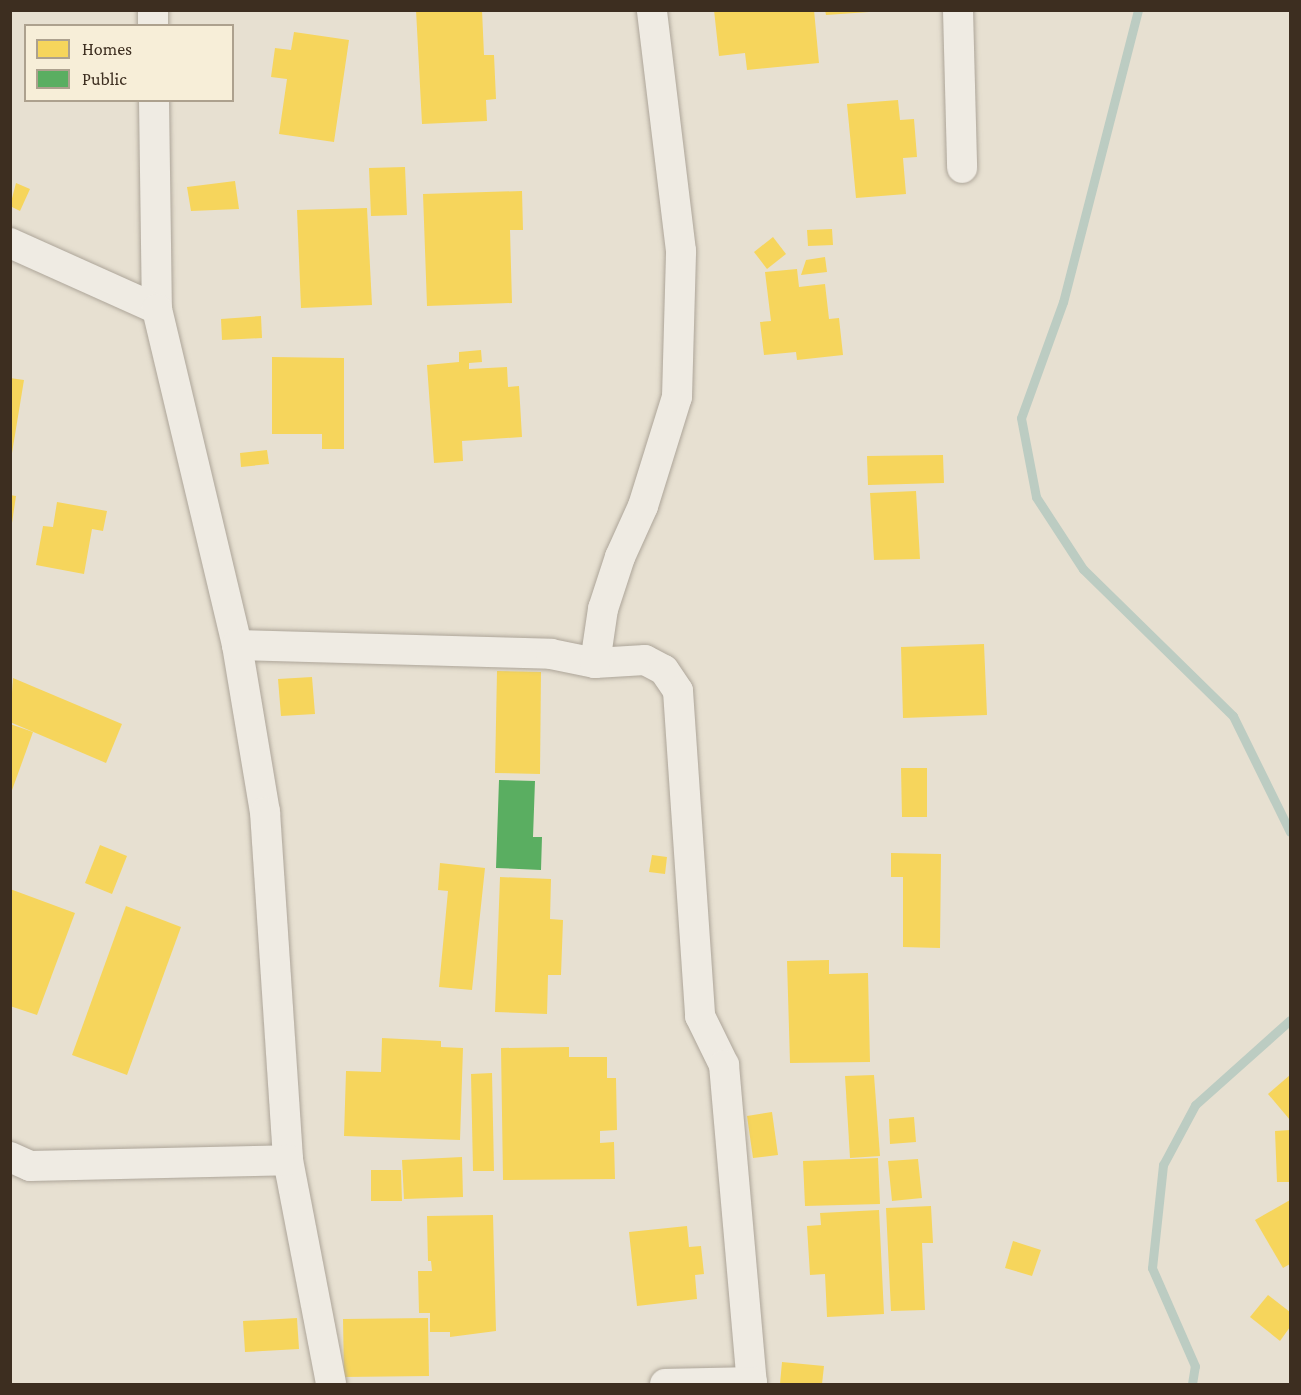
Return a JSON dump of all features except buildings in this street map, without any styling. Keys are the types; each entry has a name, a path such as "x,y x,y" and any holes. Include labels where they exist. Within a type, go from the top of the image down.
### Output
{"street":[{"path":"595,663 603,609 620,557 644,506 677,397 681,251 652,10"},
{"path":"958,10 962,168"},
{"path":"154,102 157,309 237,645 265,812 288,1160 331,1384"},
{"path":"10,243 157,309"},
{"path":"237,645 551,654 595,663 645,660 664,670 678,691 700,1016 724,1065 752,1383 665,1384"},
{"path":"10,1157 30,1166 288,1160"}],"waterway":[{"path":"1138,10 1063,302 1021,418 1036,497 1083,569 1233,716 1290,832"},
{"path":"1192,1384 1195,1366 1152,1268 1163,1165 1195,1105 1290,1020"}]}
